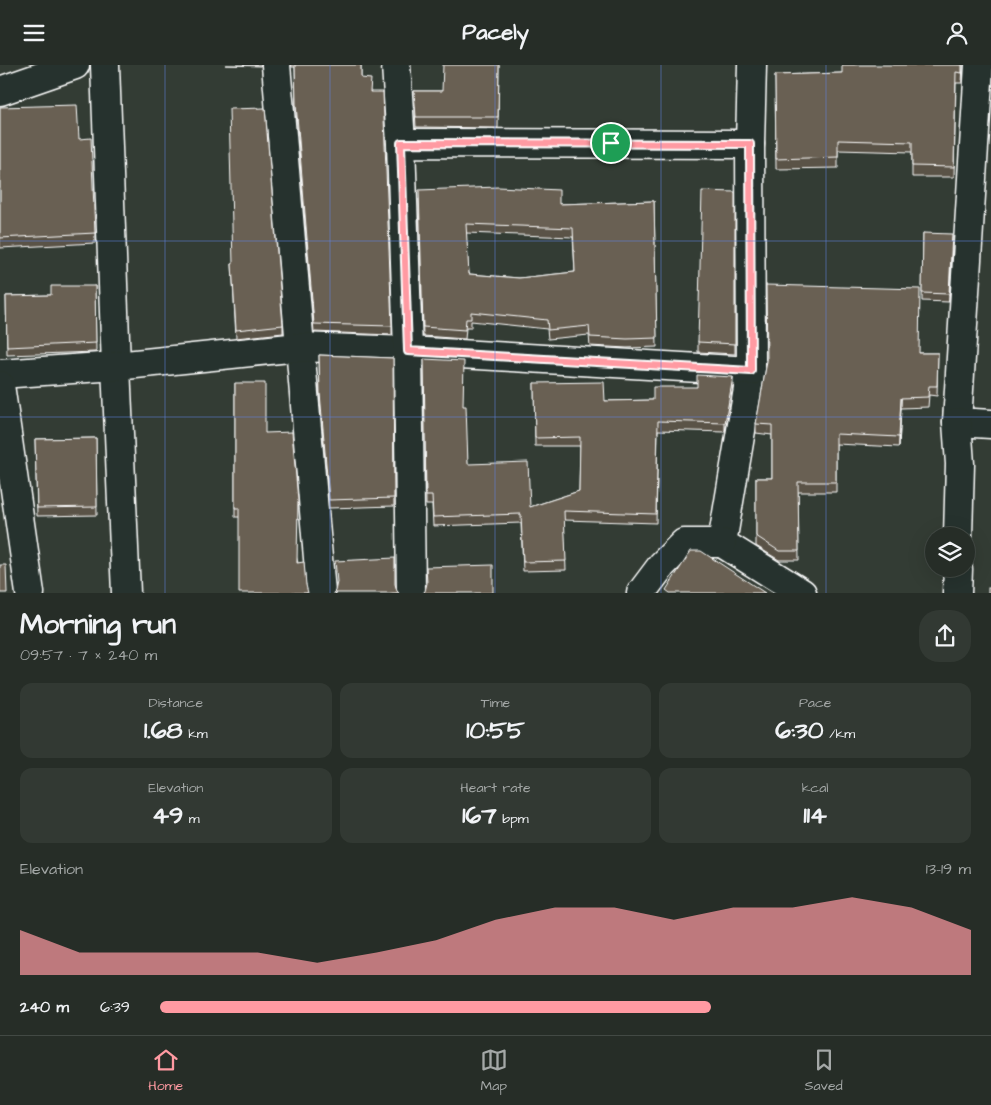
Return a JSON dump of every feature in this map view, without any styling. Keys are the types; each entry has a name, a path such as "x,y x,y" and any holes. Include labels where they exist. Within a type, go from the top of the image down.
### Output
{"street":[{"path":"0,91 75,65"},
{"path":"105,65 126,593"},
{"path":"276,65 321,593"},
{"path":"396,65 401,143 408,351 411,593"},
{"path":"722,543 751,371 750,144 752,65"},
{"path":"958,527 960,464 957,422 982,162 979,65"},
{"path":"401,143 750,144"},
{"path":"0,374 116,366 299,347 408,351 751,371"},
{"path":"0,385 30,593"},
{"path":"957,422 991,424"},
{"path":"641,593 662,565 684,543 722,543 802,593"},
{"path":"957,593 958,577"}],"building":[{"path":"295,65 361,65 361,78 371,79 370,92 383,92 392,326 314,324 296,104"},
{"path":"443,65 499,65 498,117 416,117 414,91 442,91"},
{"path":"842,65 962,65 962,73 956,72 954,167 912,166 912,142 838,140 838,157 776,159 775,75 842,73"},
{"path":"77,105 79,139 91,138 95,233 0,238 0,107"},
{"path":"265,108 283,325 236,330 232,264 229,109"},
{"path":"498,187 559,190 559,204 654,201 657,338 590,337 589,326 548,330 547,320 471,312 471,319 466,319 465,330 423,327 419,190","holes":["466,224 573,228 575,272 519,278 469,274"]},
{"path":"702,191 735,192 735,344 698,342"},
{"path":"923,233 952,234 949,294 922,293"},
{"path":"766,285 920,289 919,353 938,353 937,386 929,386 928,397 901,398 899,437 836,434 836,482 798,482 799,551 779,551 756,536 756,478 772,478 772,425 756,424 767,361"},
{"path":"51,286 95,286 96,343 7,347 6,296 51,295"},
{"path":"319,355 393,358 394,498 329,500 320,393"},
{"path":"424,359 464,361 463,406 466,406 468,464 528,462 530,507 579,491 580,437 535,438 534,383 604,382 605,401 653,400 653,387 697,387 697,375 733,377 725,423 658,421 656,514 564,511 566,561 523,562 521,514 433,517 432,496 426,496"},
{"path":"235,383 265,383 265,433 292,432 298,500 297,563 304,562 308,593 239,593 239,508 235,508"},
{"path":"96,438 97,507 37,508 35,439"},
{"path":"691,551 701,551 765,593 670,593 666,590"},
{"path":"395,558 395,584 399,593 333,593 337,582 335,561"},
{"path":"0,565 6,565 7,593 0,593"},
{"path":"493,565 493,593 423,593 427,583 426,567"}],"route":[{"path":"401,143 611,143 750,144 751,371 408,351 401,143"}]}
